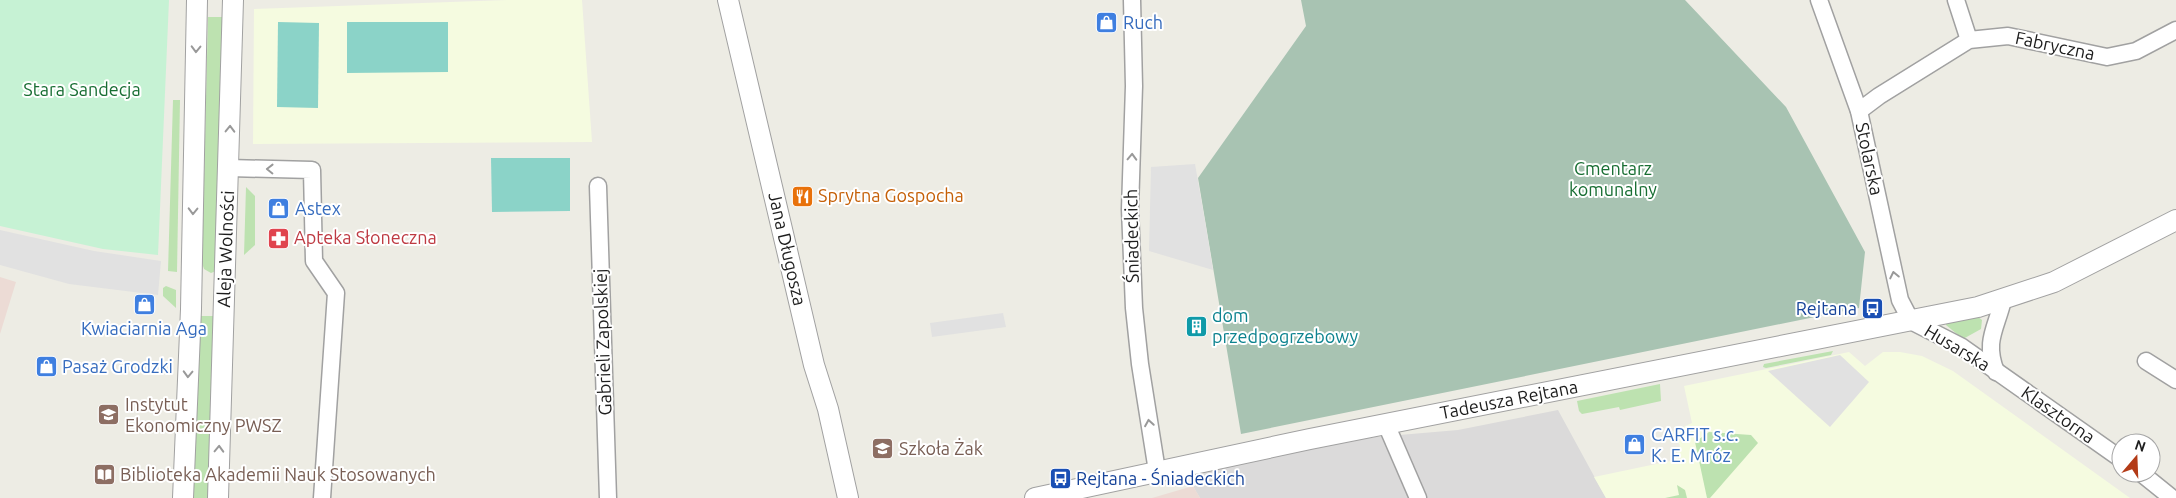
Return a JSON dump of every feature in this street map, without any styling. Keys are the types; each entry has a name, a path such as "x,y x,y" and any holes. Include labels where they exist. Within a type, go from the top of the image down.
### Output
{"street":[{"name":"Aleja Wolności","path":"184,498 191,309 197,0"},
{"name":"Aleja Wolności","path":"218,498 233,0"},
{"name":"Jana Długosza","path":"728,0 814,365 828,409 848,498"},
{"name":"Śniadeckich","path":"1132,0 1134,86 1130,210 1134,303 1140,364 1157,471"},
{"name":"Stolarska","path":"1819,0 1859,111 1900,300 1911,321"},
{"path":"1956,0 1969,40"},
{"name":"Fabryczna","path":"1859,111 1879,96 1969,40 2008,36 2107,57 2136,51 2176,30"},
{"path":"229,168 312,170 314,261 336,293 322,498"},
{"name":"Gabrieli Zapolskiej","path":"598,186 608,498"},
{"name":"Husarska","path":"1911,321 2003,300 2054,282 2176,220"},
{"name":"Husarska","path":"1996,372 1990,356 1992,334 2003,300"},
{"name":"Tadeusza Rejtana","path":"1034,498 1386,424 1911,321"},
{"name":"Husarska","path":"1911,321 1962,347 1996,372"},
{"path":"2146,361 2176,380"},
{"name":"Klasztorna","path":"1996,372 2111,452"},
{"path":"1386,424 1418,498"},
{"name":"Tadeusza Rejtana","path":"1077,498 1108,482"},
{"path":"2153,483 2172,498"}],"shaded area":[{"path":"507,0 582,0 592,142 253,144 254,9"},
{"path":"278,22 319,23 318,108 277,107"},
{"path":"347,22 448,22 448,72 347,73"},
{"path":"491,158 570,158 570,211 492,212"},
{"path":"1195,164 1213,270 1149,251 1151,167"},
{"path":"0,230 94,251 161,261 158,295 69,284 0,265"},
{"path":"0,277 16,282 0,334"},
{"path":"1003,313 1006,327 932,337 930,323"},
{"path":"1849,352 1865,366 1883,352 1900,352 1922,356 1953,371 2130,498 1606,498 1594,477 1675,460 1680,445 1670,433 1692,423 1684,386"},
{"path":"1840,355 1869,382 1830,427 1768,371"},
{"path":"1558,410 1606,498 1200,498 1193,486 1206,470 1341,440 1458,430"},
{"path":"1193,486 1200,498 1152,498"}],"green space":[{"name":"Stara Sandecja","path":"0,0 169,0 158,255 103,249 0,226"},
{"name":"Cmentarz komunalny","path":"1301,0 1685,0 1786,107 1865,252 1859,308 1241,434 1198,178 1306,26"},
{"path":"208,17 223,17 216,271 211,273 204,269 202,263"},
{"path":"173,100 180,100 177,272 168,271"},
{"path":"246,187 255,196 255,245 244,255"},
{"path":"166,286 176,290 176,308 163,296 163,288"},
{"path":"201,316 217,316 209,498 193,498"},
{"path":"1977,316 1982,320 1981,329 1963,339 1946,325 1947,322"},
{"path":"1833,351 1831,355 1766,368 1763,367 1764,364"},
{"path":"1660,384 1661,401 1620,410 1619,407 1582,414 1579,411 1577,401"},
{"path":"1709,432 1751,435 1758,443 1710,498 1707,498 1695,442"},
{"path":"1677,485 1685,490 1687,498 1665,498 1679,495"}],"place":[{"name":"Ruch","path":"1107,23"},
{"name":"Sprytna Gospocha","path":"802,196"},
{"name":"Astex","path":"279,209"},
{"name":"Apteka Słoneczna","path":"278,238"},
{"name":"Kwiaciarnia Aga","path":"144,304"},
{"name":"Rejtana","path":"1873,309"},
{"name":"dom przedpogrzebowy","path":"1196,326"},
{"name":"Pasaż Grodzki","path":"46,367"},
{"name":"Instytut Ekonomiczny PWSZ","path":"109,415"},
{"name":"CARFIT s.c. K. E. Mróz","path":"1635,445"},
{"name":"Szkoła Żak","path":"883,449"},
{"name":"Biblioteka Akademii Nauk Stosowanych","path":"104,475"},
{"name":"Rejtana - Śniadeckich","path":"1060,479"}]}
